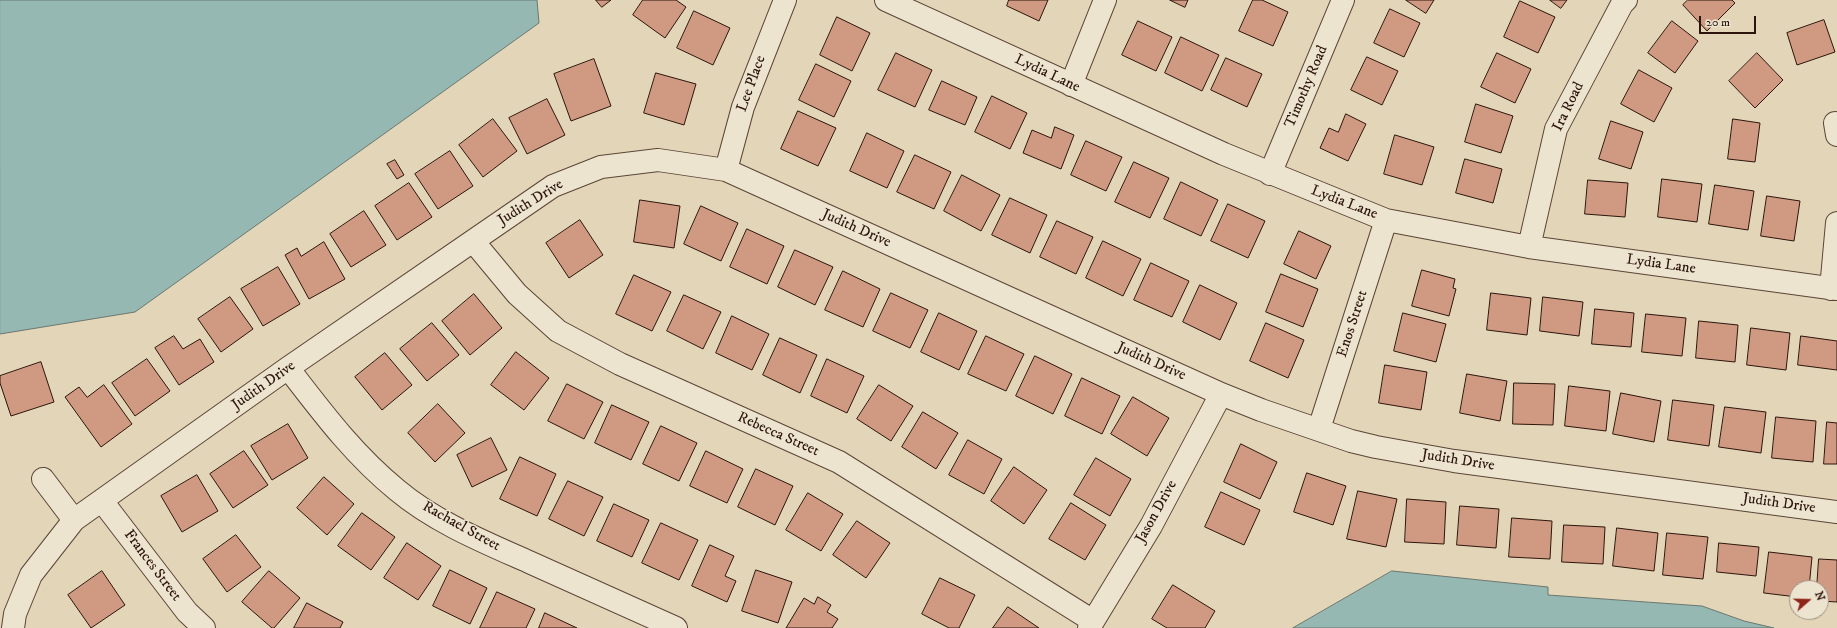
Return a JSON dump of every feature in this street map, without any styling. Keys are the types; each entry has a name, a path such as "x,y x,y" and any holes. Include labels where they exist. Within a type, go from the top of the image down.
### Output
{"street":[{"name":"Lydia Lane","path":"886,0 1270,174 1386,220 1529,247 1834,289"},
{"path":"1071,85 1105,0"},
{"name":"Timothy Road","path":"1270,174 1343,0"},
{"name":"Ira Road","path":"1529,247 1556,129 1622,4 1626,0"},
{"name":"Lee Place","path":"726,170 743,107 781,1"},
{"name":"Judith Drive","path":"13,628 15,614 31,575 74,520 288,368 553,186 601,167 658,160 726,170 1221,394 1260,410 1319,430 1376,447 1454,461 1837,512"},
{"name":"Enos Street","path":"1319,430 1386,220"},
{"path":"1834,289 1837,223"},
{"name":"Rebecca Street","path":"472,241 516,294 558,331 620,364 839,462 1091,625"},
{"name":"Rachael Street","path":"288,368 334,428 359,456 398,490 428,511 478,539 676,628"},
{"name":"Jason Drive","path":"1091,625 1151,526 1221,394"},
{"path":"43,479 74,520"},
{"name":"Frances Street","path":"102,501 187,612 204,628"}],"water":[{"path":"0,0 537,0 539,23 135,312 0,334"},
{"path":"1392,571 1548,587 1548,595 1702,606 1744,621 1774,628 1293,628"}],"building":[{"path":"596,0 611,0 602,7"},
{"path":"643,0 676,0 686,7 665,38 633,15"},
{"path":"1009,0 1048,0 1039,21 1007,6"},
{"path":"1170,0 1188,0 1185,7"},
{"path":"1253,0 1262,0 1288,12 1273,46 1239,31"},
{"path":"1406,0 1434,0 1426,13"},
{"path":"1550,0 1567,0 1561,8"},
{"path":"1688,0 1732,0 1735,3 1707,31 1683,5"},
{"path":"1520,1 1555,17 1538,53 1504,37"},
{"path":"1390,9 1420,23 1404,57 1374,43"},
{"path":"694,11 730,28 713,65 677,48"},
{"path":"837,17 870,33 852,71 820,55"},
{"path":"1824,20 1835,52 1797,65 1787,33"},
{"path":"1138,21 1172,37 1156,71 1122,55"},
{"path":"1672,21 1698,41 1675,73 1648,53"},
{"path":"1181,37 1219,55 1202,91 1165,73"},
{"path":"896,53 932,70 915,107 878,90"},
{"path":"1497,53 1531,69 1515,103 1481,87"},
{"path":"1757,53 1783,80 1755,108 1729,81"},
{"path":"1367,57 1398,71 1382,105 1351,90"},
{"path":"1226,58 1262,74 1247,107 1211,90"},
{"path":"594,59 611,106 571,121 554,74"},
{"path":"816,64 851,81 834,117 799,100"},
{"path":"1639,70 1672,88 1654,122 1621,104"},
{"path":"656,73 696,84 684,125 644,113"},
{"path":"942,81 977,97 965,125 929,110"},
{"path":"992,96 1027,113 1010,149 975,132"},
{"path":"547,99 565,135 527,154 509,118"},
{"path":"1476,104 1513,116 1501,153 1465,142"},
{"path":"798,111 836,128 818,166 781,149"},
{"path":"1346,114 1366,124 1348,161 1320,148 1329,128 1338,132"},
{"path":"493,119 517,151 483,177 459,145"},
{"path":"1733,119 1760,123 1755,162 1728,159"},
{"path":"1611,121 1643,132 1631,169 1599,159"},
{"path":"1055,127 1074,135 1061,169 1023,153 1032,130 1051,138"},
{"path":"867,133 904,151 887,188 850,171"},
{"path":"1395,135 1434,147 1422,185 1384,174"},
{"path":"1086,141 1122,157 1106,191 1071,175"},
{"path":"450,151 473,186 438,209 415,174"},
{"path":"915,155 951,172 934,209 897,192"},
{"path":"1465,159 1502,169 1493,203 1456,193"},
{"path":"395,160 404,175 397,179 387,164"},
{"path":"1134,162 1169,178 1150,218 1115,202"},
{"path":"962,175 1000,195 981,231 944,211"},
{"path":"1662,179 1702,184 1697,222 1658,217"},
{"path":"1588,180 1628,183 1625,217 1585,214"},
{"path":"1181,182 1218,200 1201,236 1164,219"},
{"path":"409,183 432,217 397,240 375,206"},
{"path":"1715,185 1754,191 1748,230 1709,224"},
{"path":"1767,196 1800,201 1794,241 1761,236"},
{"path":"1010,198 1047,215 1030,253 992,235"},
{"path":"640,200 680,206 674,248 634,242"},
{"path":"1228,204 1265,221 1248,258 1211,241"},
{"path":"701,206 738,223 721,261 684,244"},
{"path":"364,211 386,245 351,267 330,234"},
{"path":"580,220 603,255 569,278 546,243"},
{"path":"1057,221 1093,237 1076,274 1040,257"},
{"path":"747,229 784,246 767,284 730,267"},
{"path":"1299,231 1331,246 1316,279 1284,264"},
{"path":"1103,241 1141,259 1123,296 1086,278"},
{"path":"324,242 345,279 309,299 285,255 297,248 301,256"},
{"path":"795,250 833,267 815,305 778,287"},
{"path":"1151,263 1189,281 1172,317 1134,300"},
{"path":"278,267 300,304 263,326 241,289"},
{"path":"1422,270 1455,279 1453,288 1456,289 1449,316 1412,306"},
{"path":"843,271 880,289 863,327 825,310"},
{"path":"1281,274 1318,289 1303,327 1266,312"},
{"path":"634,275 671,292 652,331 616,314"},
{"path":"1200,285 1237,303 1220,340 1183,322"},
{"path":"891,293 928,310 910,348 873,331"},
{"path":"1491,293 1531,298 1527,335 1487,330"},
{"path":"474,294 502,328 470,355 442,321"},
{"path":"684,295 721,312 703,349 667,331"},
{"path":"230,297 253,329 221,352 198,319"},
{"path":"1543,297 1583,302 1579,336 1540,331"},
{"path":"1595,309 1634,313 1631,347 1592,344"},
{"path":"939,313 977,331 959,370 921,352"},
{"path":"1403,313 1446,324 1436,362 1394,351"},
{"path":"1646,314 1686,318 1682,356 1642,352"},
{"path":"732,316 769,334 752,370 716,353"},
{"path":"1699,321 1738,325 1735,362 1696,358"},
{"path":"432,323 459,355 427,381 400,349"},
{"path":"1266,323 1304,340 1288,378 1250,361"},
{"path":"1751,328 1790,333 1786,370 1747,365"},
{"path":"174,336 183,349 200,339 214,362 179,385 155,348"},
{"path":"986,336 1024,354 1006,391 968,374"},
{"path":"1801,336 1837,341 1837,370 1798,365"},
{"path":"780,338 817,355 800,393 763,375"},
{"path":"516,352 549,378 524,410 491,385"},
{"path":"385,353 412,385 382,410 355,377"},
{"path":"1035,356 1072,374 1053,414 1016,396"},
{"path":"147,359 170,391 135,416 112,383"},
{"path":"827,359 864,376 847,413 811,396"},
{"path":"41,362 54,402 11,416 0,383 0,376"},
{"path":"1385,365 1427,372 1421,410 1379,403"},
{"path":"1467,374 1507,381 1500,421 1460,413"},
{"path":"1082,378 1120,396 1102,434 1065,416"},
{"path":"1514,383 1555,384 1553,425 1513,424"},
{"path":"567,384 603,402 584,439 548,421"},
{"path":"104,385 132,424 101,447 65,397 79,387 87,397"},
{"path":"879,385 913,406 891,441 857,419"},
{"path":"1569,386 1610,391 1606,431 1565,426"},
{"path":"1621,393 1661,401 1654,442 1613,434"},
{"path":"1133,397 1169,418 1147,456 1111,434"},
{"path":"1673,400 1714,405 1709,446 1668,440"},
{"path":"438,404 465,433 435,462 408,433"},
{"path":"612,405 649,422 631,460 595,443"},
{"path":"1725,407 1766,412 1761,453 1719,447"},
{"path":"923,412 958,433 936,469 902,447"},
{"path":"1776,417 1816,421 1813,462 1772,458"},
{"path":"1827,422 1837,423 1837,464 1824,464"},
{"path":"288,424 308,458 272,480 251,446"},
{"path":"661,426 697,443 679,481 643,464"},
{"path":"491,438 507,470 472,487 457,455"},
{"path":"968,440 1002,459 984,494 949,475"},
{"path":"1241,444 1277,462 1260,499 1224,482"},
{"path":"244,451 268,485 233,508 210,474"},
{"path":"706,451 743,469 727,503 690,486"},
{"path":"520,457 556,474 537,516 500,499"},
{"path":"1096,458 1131,479 1110,516 1074,495"},
{"path":"1014,467 1047,490 1024,524 991,501"},
{"path":"756,469 793,486 775,525 738,507"},
{"path":"1307,473 1346,486 1333,525 1294,512"},
{"path":"197,475 218,511 182,532 161,496"},
{"path":"324,477 354,504 327,535 297,508"},
{"path":"568,481 603,497 584,536 549,519"},
{"path":"1358,491 1397,499 1386,547 1347,539"},
{"path":"1221,492 1260,510 1244,545 1205,527"},
{"path":"808,493 843,514 821,551 786,530"},
{"path":"1407,499 1446,502 1444,544 1405,542"},
{"path":"1071,503 1106,525 1085,560 1049,539"},
{"path":"614,504 649,520 632,557 597,541"},
{"path":"1460,506 1499,509 1496,548 1457,545"},
{"path":"362,513 395,537 371,570 338,546"},
{"path":"1512,518 1552,521 1550,559 1509,557"},
{"path":"857,521 890,543 866,578 833,555"},
{"path":"661,523 698,540 679,580 642,563"},
{"path":"1564,525 1605,527 1603,564 1562,562"},
{"path":"1617,528 1658,533 1654,571 1613,566"},
{"path":"1667,533 1708,537 1703,579 1663,575"},
{"path":"236,535 261,567 227,592 203,559"},
{"path":"407,543 441,566 418,600 384,578"},
{"path":"1719,543 1759,547 1756,576 1717,572"},
{"path":"710,545 734,556 725,576 736,581 727,602 692,586"},
{"path":"1769,552 1812,557 1810,580 1789,580 1789,596 1764,593"},
{"path":"1819,559 1837,560 1837,602 1829,602 1829,580 1818,580"},
{"path":"450,570 487,588 470,624 433,606"},
{"path":"756,570 792,582 778,623 742,611"},
{"path":"102,571 125,605 91,628 68,595"},
{"path":"269,571 300,598 274,628 272,628 242,602"},
{"path":"940,578 975,595 959,628 949,628 922,614"},
{"path":"1173,585 1215,611 1205,628 1167,628 1152,619"},
{"path":"497,592 535,609 526,628 480,628"},
{"path":"818,597 831,605 827,612 838,619 832,628 786,628 804,598 814,604"},
{"path":"307,603 343,622 340,628 294,628"},
{"path":"1008,607 1039,628 993,628"},
{"path":"545,613 577,628 539,628"}]}
